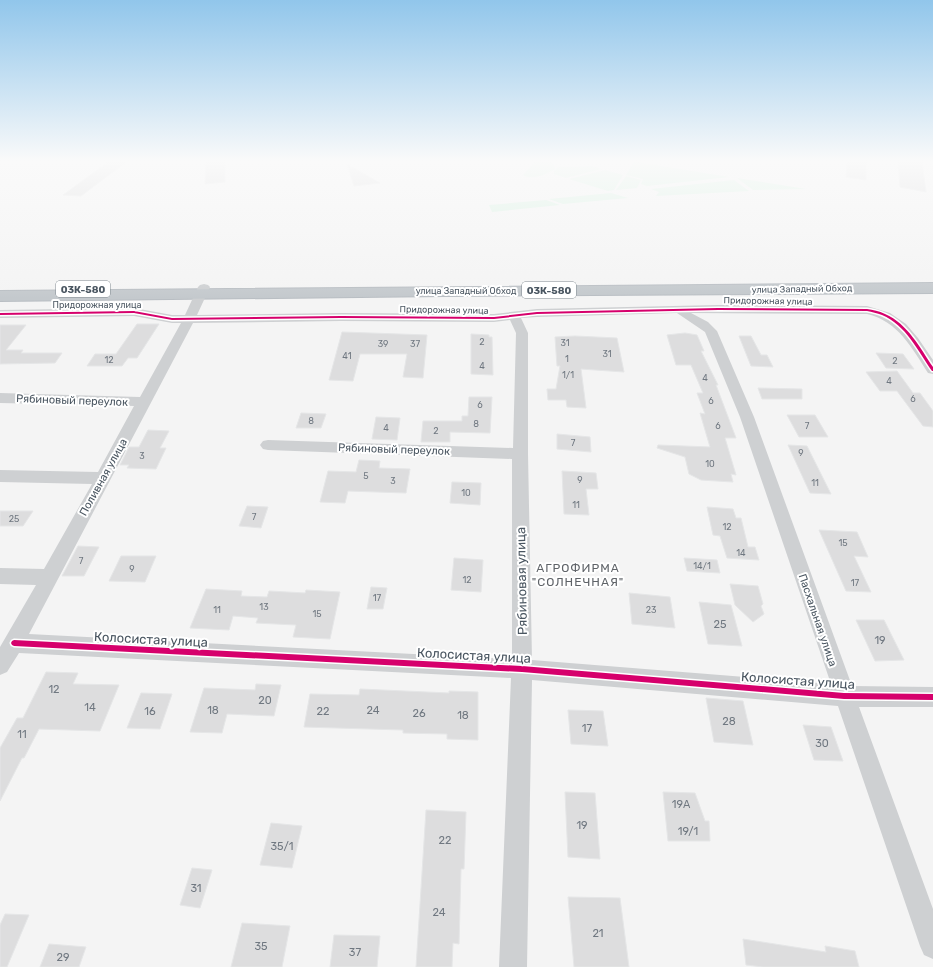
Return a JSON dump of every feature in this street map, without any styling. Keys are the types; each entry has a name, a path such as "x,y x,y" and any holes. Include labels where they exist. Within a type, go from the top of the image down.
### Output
{"highway":[{"name":"улица Западный Обход","path":"0,290 203,290 933,284"},
{"name":"улица Западный Обход","path":"0,296 162,294 203,290 242,293 933,288"},
{"path":"162,294 180,297 186,300 191,315 215,298 242,293"}],"street":[{"name":"Поливная улица","path":"0,665 14,643 191,315 203,290"},
{"name":"Придорожная улица","path":"0,314 134,312 172,319 191,315 494,318 537,313 718,309 867,310 888,316 903,328 933,370"},
{"name":"Пасхальная улица","path":"680,310 684,314 706,326 711,331 747,417 933,946"},
{"name":"Рябиновая улица","path":"513,967 522,669 520,454 522,333 514,316"},
{"name":"Рябиновый переулок","path":"0,398 144,402"},
{"name":"Рябиновый переулок","path":"268,445 520,454"},
{"path":"0,476 102,478"},
{"path":"0,576 49,577"},
{"name":"Колосистая улица","path":"14,643 522,669 844,696 933,697"}],"green space":[{"path":"490,207 539,207 492,212"}],"building":[{"path":"137,324 159,324 137,358 128,358 122,366 87,366 95,354 116,354"},
{"path":"0,325 26,325 6,350 23,350 21,353 62,353 55,363 0,364"},
{"path":"342,332 427,335 423,378 403,377 407,354 360,354 353,381 329,380"},
{"path":"685,333 697,335 704,351 701,351 718,385 716,385 736,438 725,438 736,475 731,474 733,482 701,480 689,474 685,457 657,448 658,445 710,447 700,413 705,414 697,393 703,393 691,365 676,365 667,335"},
{"path":"471,334 489,335 489,337 492,337 493,375 471,374"},
{"path":"575,336 617,338 624,372 581,369 586,408 567,407 566,400 548,400 547,389 556,389 560,366 557,366 555,337"},
{"path":"739,336 751,336 761,355 767,355 773,367 751,366"},
{"path":"876,353 903,354 914,369 886,368"},
{"path":"897,371 913,393 920,393 933,411 933,427 923,426 897,391 880,391 866,372"},
{"path":"758,388 802,389 802,399 762,399"},
{"path":"469,397 492,397 490,433 450,432 450,442 421,442 423,421 462,421 462,416 468,416"},
{"path":"301,413 326,414 321,428 296,428"},
{"path":"787,415 815,415 828,437 799,437"},
{"path":"376,417 400,418 397,440 372,439"},
{"path":"148,430 169,431 160,448 166,448 156,469 127,468 129,465 120,465 129,447 139,447"},
{"path":"557,434 590,437 591,452 557,449"},
{"path":"788,445 807,446 831,494 810,493"},
{"path":"359,460 380,461 379,468 410,469 406,493 348,491 345,503 320,502 328,471 356,472"},
{"path":"562,471 596,473 598,489 586,489 589,515 564,514"},
{"path":"452,482 481,483 480,505 450,503"},
{"path":"247,506 268,507 261,528 239,526"},
{"path":"707,507 733,509 736,518 741,518 748,547 755,547 759,560 727,558 720,536 713,535"},
{"path":"0,511 33,511 23,526 0,526"},
{"path":"819,530 857,532 868,557 854,556 871,592 846,591"},
{"path":"78,546 99,547 84,576 62,576"},
{"path":"121,556 156,556 145,582 109,581"},
{"path":"454,558 483,560 481,592 451,590"},
{"path":"684,558 717,560 720,573 687,571"},
{"path":"730,584 758,586 763,604 761,606 764,614 753,622 735,605"},
{"path":"371,587 387,588 383,609 367,609"},
{"path":"206,589 242,591 241,596 267,597 269,591 305,593 306,590 340,592 330,639 293,637 296,625 256,623 258,618 233,616 229,630 190,628"},
{"path":"629,593 670,597 675,628 632,624"},
{"path":"699,602 731,605 742,646 708,644"},
{"path":"856,620 884,620 904,660 875,661"},
{"path":"46,672 78,673 73,684 119,685 100,731 39,729 0,801 0,748 17,718 23,718"},
{"path":"256,684 281,685 274,716 227,714 222,733 190,732 204,688 255,690"},
{"path":"360,689 449,693 449,691 478,692 478,740 447,739 447,734 403,733 403,730 304,727 310,694 359,695"},
{"path":"141,693 172,694 160,729 127,728"},
{"path":"706,698 743,701 753,745 714,742"},
{"path":"568,710 603,711 608,746 571,744"},
{"path":"803,725 831,727 843,761 814,760"},
{"path":"565,792 595,793 600,859 568,857"},
{"path":"663,792 695,793 705,821 709,821 710,841 668,841"},
{"path":"426,810 466,812 464,869 461,869 459,944 453,943 452,967 416,967"},
{"path":"271,823 302,826 292,868 260,865"},
{"path":"192,868 212,870 200,908 180,905"},
{"path":"568,897 620,898 629,967 574,967"},
{"path":"5,914 29,915 7,967 0,967 0,925"},
{"path":"242,923 290,926 282,967 231,967"},
{"path":"334,935 380,936 377,967 330,967"},
{"path":"743,939 826,952 825,946 855,951 859,967 763,967 746,965"},
{"path":"49,944 86,947 79,967 40,967"}],"cycle path":[{"path":"0,314 134,312 172,319 341,317 494,318 537,313 718,309 867,310 881,314 895,321 913,340 933,370"},
{"path":"14,643 522,669 844,696 933,697"}],"district":[{"name":"АГРОФИРМА \"СОЛНЕЧНАЯ\"","path":"578,575"}]}
